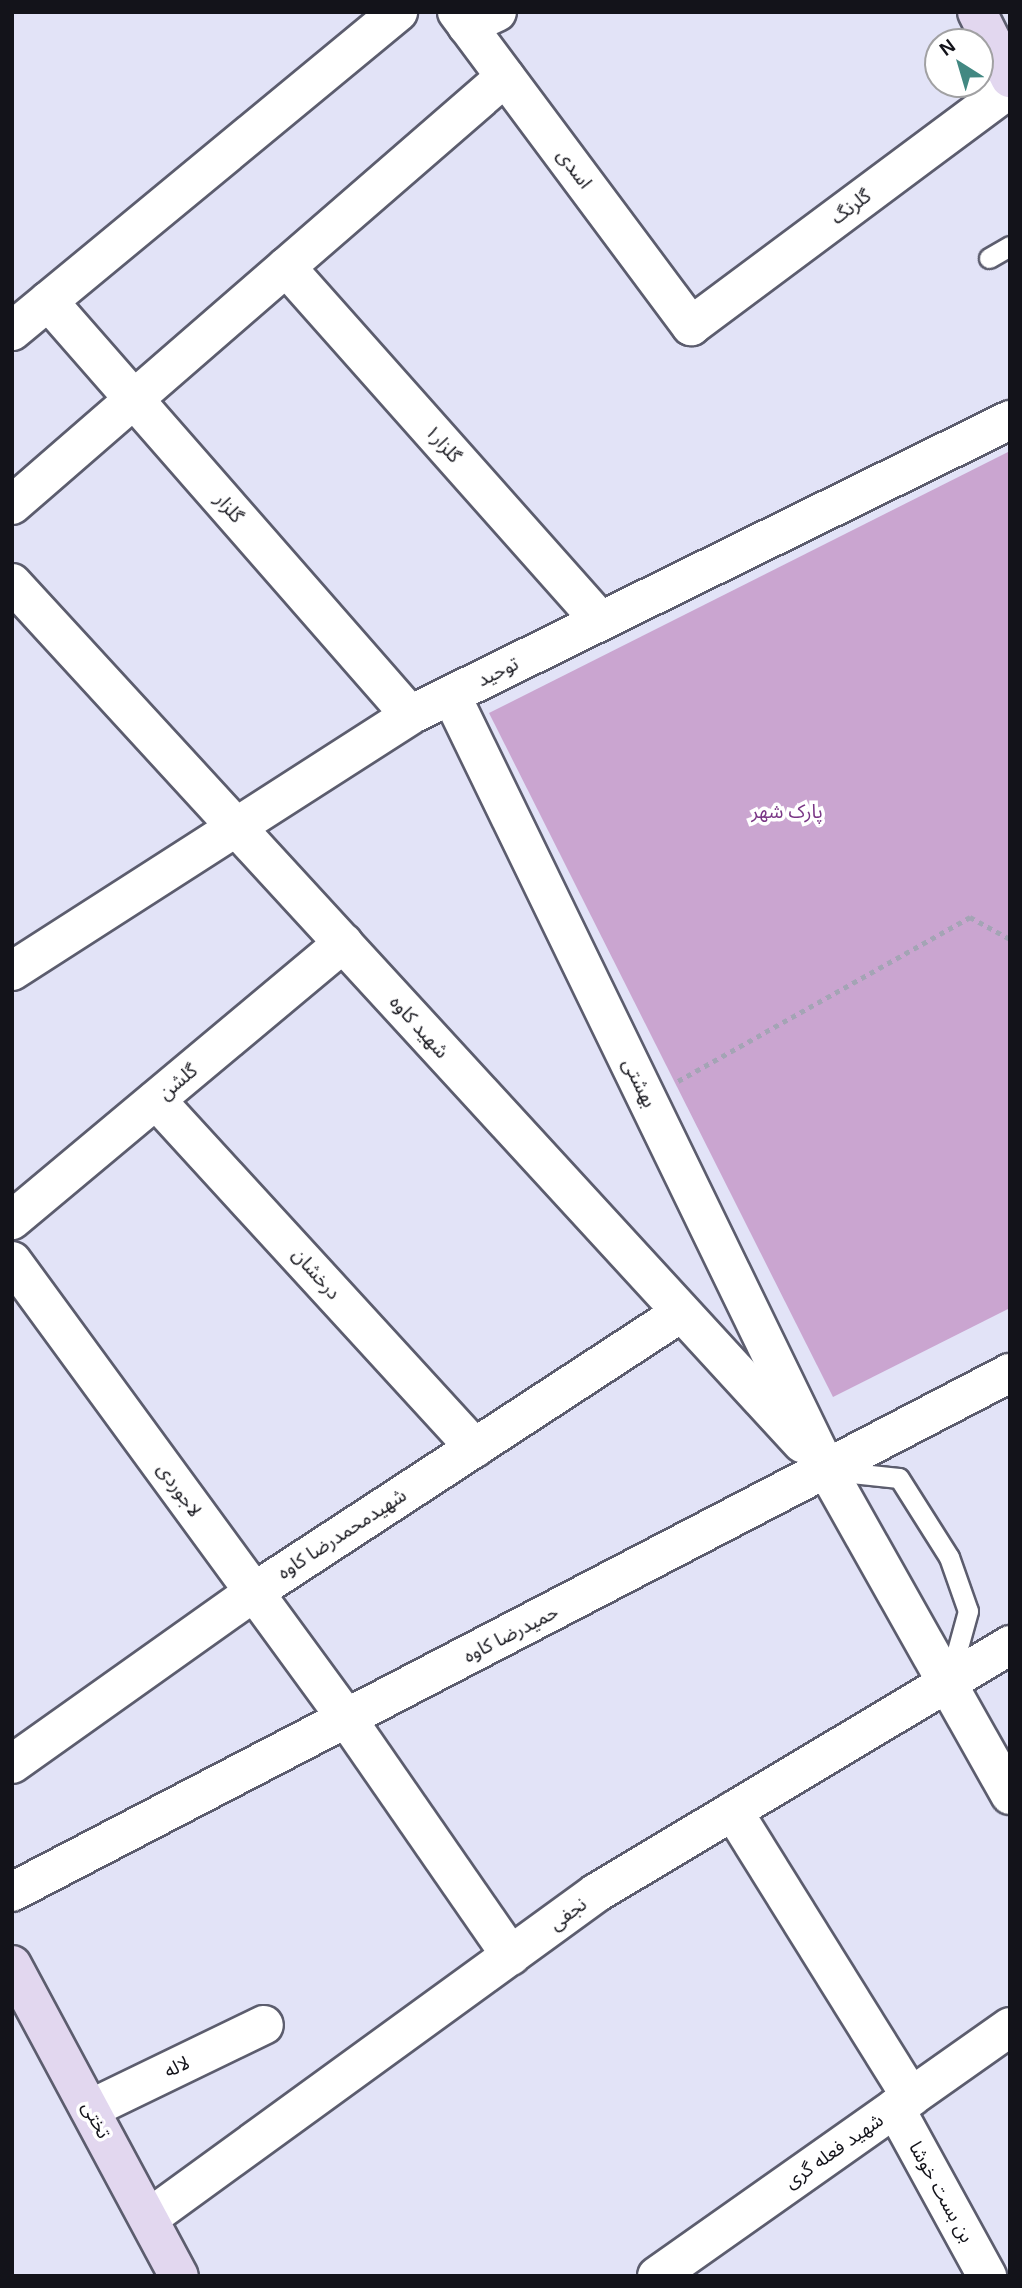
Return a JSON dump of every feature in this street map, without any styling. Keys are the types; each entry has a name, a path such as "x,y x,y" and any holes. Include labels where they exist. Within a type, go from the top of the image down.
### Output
{"main road":[{"path":"977,12 1010,78"},
{"name":"تختی","path":"17,1986 90,2109 179,2276"}],"street":[{"path":"12,331 398,12"},
{"name":"اسدی","path":"474,17 505,77 691,326"},
{"path":"12,505 505,77"},
{"name":"گلرنگ","path":"691,326 1010,88"},
{"name":"گلزار۱","path":"286,267 600,621"},
{"name":"گلزار","path":"48,301 410,715"},
{"name":"توحید","path":"12,971 410,715 1010,420"},
{"name":"شهید کاوه","path":"12,583 238,827 679,1314 827,1470"},
{"name":"بهشتی","path":"451,695 827,1470"},
{"name":"گلشن","path":"12,1220 343,943"},
{"name":"درخشان","path":"156,1100 475,1448"},
{"name":"لاجوردی","path":"12,1261 347,1719 511,1956"},
{"name":"شهیدمحمدرضا کاوه","path":"12,1764 254,1592 679,1314"},
{"name":"حمیدرضا کاوه","path":"12,1892 1010,1373"},
{"path":"827,1470 949,1681 1010,1795"},
{"name":"نجفی","path":"149,2218 596,1893 1010,1645"},
{"name":"بن بست خوشا","path":"733,1811 903,2102 987,2276"},
{"name":"لاله","path":"90,2109 264,2025"},
{"name":"شهید فعله گری","path":"657,2276 1010,2027"}],"lane":[{"path":"989,258 1010,246"},
{"path":"827,1470 899,1478 949,1558 968,1611 949,1681"}],"path":[{"path":"647,1099 970,917 1010,939"}],"green space":[{"name":"پارک شهر","path":"1010,451 1010,1308 833,1397 489,713"}]}
